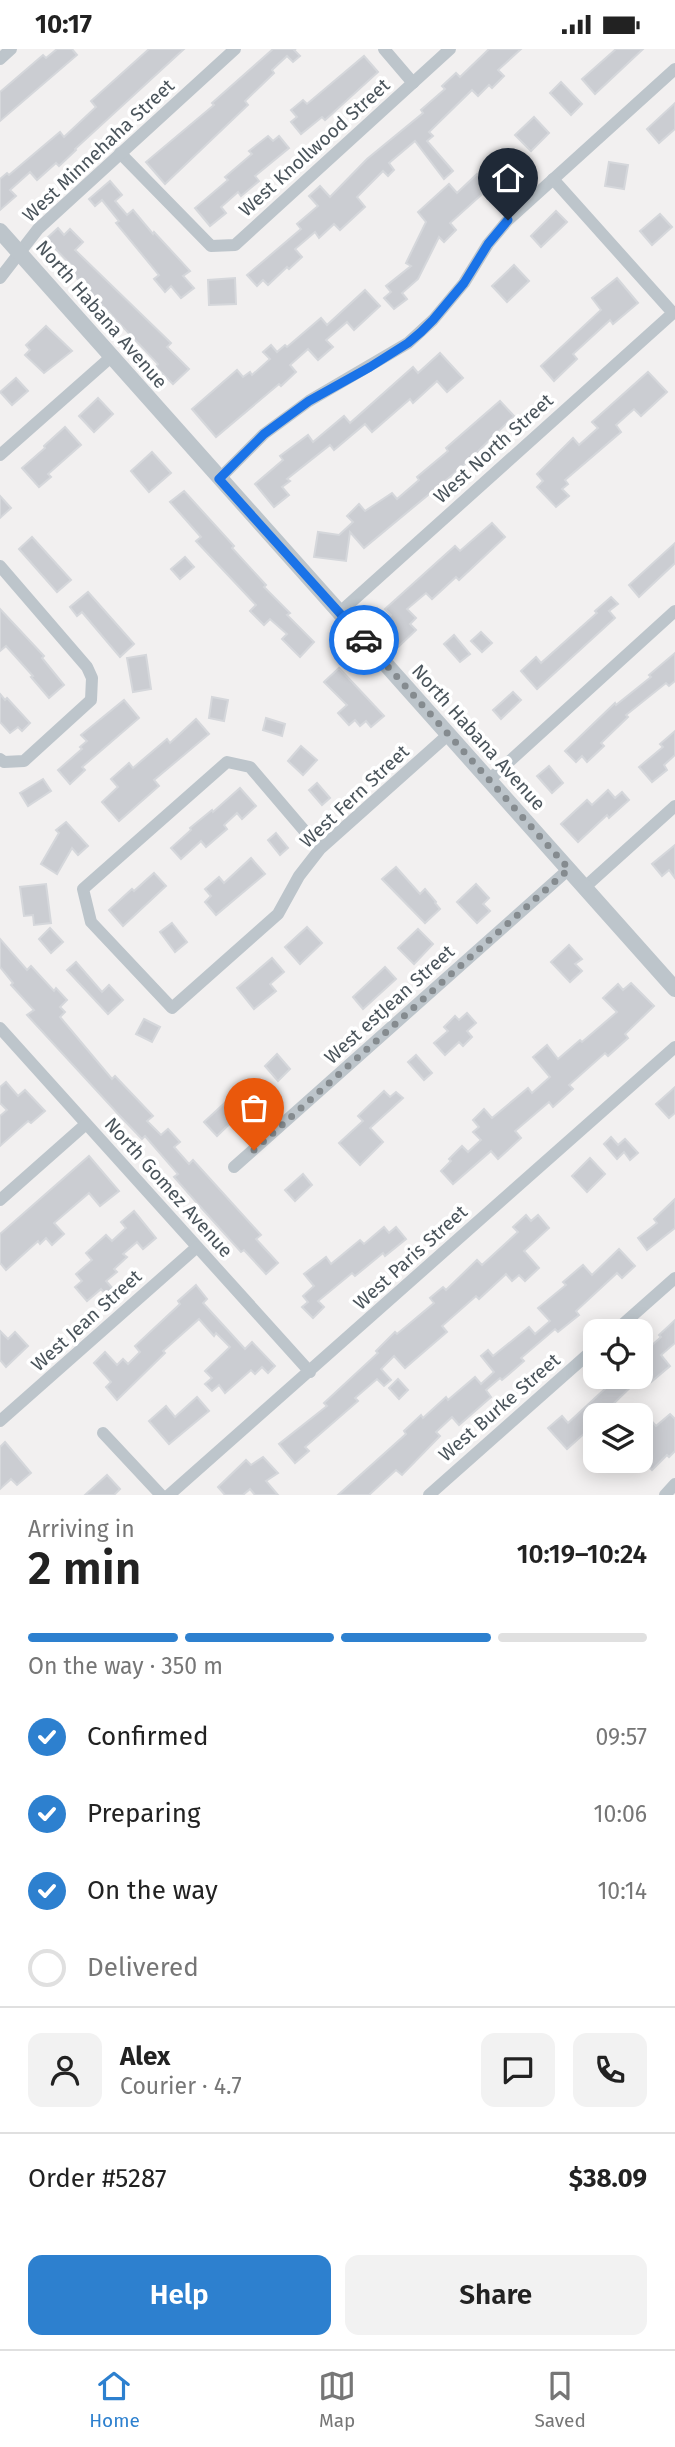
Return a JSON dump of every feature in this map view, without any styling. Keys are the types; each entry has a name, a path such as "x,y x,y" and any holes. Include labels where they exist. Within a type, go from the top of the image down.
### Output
{"street":[{"path":"0,59 11,49"},
{"name":"West Minnehaha Street","path":"0,278 38,229 235,49"},
{"path":"384,49 413,83"},
{"name":"West Knollwood Street","path":"120,153 211,246 235,245 450,49"},
{"path":"219,479 264,434 309,401 408,343 433,320 464,283 488,244 508,220 675,69"},
{"name":"West North Street","path":"339,613 673,313 553,179"},
{"name":"North Habana Avenue","path":"0,231 675,989"},
{"path":"0,455 111,357"},
{"path":"0,566 87,667 92,678 91,701 24,761 4,762 0,759"},
{"path":"490,779 675,611"},
{"name":"West Fern Street","path":"320,849 250,767 227,761 83,889 90,922 172,1008 278,914 299,876 320,849 449,734"},
{"path":"585,887 675,806"},
{"name":"West estJean Street","path":"234,1167 569,869"},
{"name":"North Gomez Avenue","path":"0,1028 310,1372"},
{"name":"West Paris Street","path":"169,1495 675,1047"},
{"path":"0,1200 86,1124"},
{"name":"West Jean Street","path":"0,1421 197,1247"},
{"path":"628,1319 675,1277"},
{"name":"West Burke Street","path":"429,1495 583,1359"},
{"path":"103,1433 161,1495"},
{"path":"665,1495 675,1484"}],"building":[{"path":"57,49 72,49 77,55 0,121 0,92 43,55 46,58"},
{"path":"149,49 184,49 59,166 56,163 37,180 30,172 10,190 16,196 0,210 0,179 7,173 9,175 60,132 64,137 96,107 91,101"},
{"path":"273,49 296,49 294,50 300,56 293,62 287,56 272,70 274,73 245,101 248,105 165,184 146,162 214,105 212,103"},
{"path":"489,49 521,49 498,70 504,76 492,88 489,85 478,96 472,90 429,132 433,136 427,141 453,171 444,179 415,141 389,163 394,170 388,176 383,171 357,197 365,207 340,230 334,224 319,238 315,232 295,249 302,257 268,285 263,280 257,286 247,275 301,229 297,224 318,206 309,196 320,186 330,197 367,159 423,113 421,110 445,89 442,86 456,73 460,77"},
{"path":"616,49 643,49 595,94 582,79"},
{"path":"364,56 378,72 325,120 322,117 301,134 291,122 297,117 291,110 303,100 307,104"},
{"path":"561,82 582,104 571,115 550,93"},
{"path":"675,103 675,129 659,143 647,129"},
{"path":"534,117 549,133 531,151 515,135"},
{"path":"268,136 273,141 279,136 289,148 255,176 259,181 241,196 238,192 221,207 226,213 210,226 195,208 228,180 225,177 252,154 249,151"},
{"path":"507,155 517,166 506,176 496,164"},
{"path":"609,162 628,165 624,189 605,186"},
{"path":"477,174 490,187 450,223 456,230 444,242 439,237 418,279 402,293 407,299 394,309 384,298 391,292 386,286 411,266 406,263 426,222 418,212 449,184 457,193"},
{"path":"110,181 122,195 115,201 127,215 133,210 190,271 183,276 194,288 181,298 171,286 165,292 154,279 159,275 116,223 119,221 102,200 95,206 89,199"},
{"path":"556,211 567,222 541,247 531,236"},
{"path":"660,214 672,227 652,245 640,231"},
{"path":"58,228 64,235 70,229 83,242 75,250 171,343 167,347 189,369 173,384 156,367 158,364 68,269 72,266 46,239"},
{"path":"514,265 529,281 507,302 492,286"},
{"path":"235,278 236,304 209,305 208,280"},
{"path":"617,278 638,303 613,324 610,320 573,354 577,359 554,381 541,366 601,310 592,298"},
{"path":"365,290 380,306 354,330 347,322 326,340 333,347 318,360 308,349 290,365 296,372 216,437 192,409 237,370 243,377 250,372 252,375 270,359 263,352 271,345 277,352 285,345 287,347 321,318 327,325"},
{"path":"46,326 72,351 44,373 25,355 30,350 26,345"},
{"path":"440,353 463,378 447,392 437,381 413,403 410,399 372,432 365,424 334,450 330,445 287,479 290,481 282,487 289,495 274,507 255,484 283,460 280,456 308,435 313,442 344,416 350,423 413,367 418,373"},
{"path":"648,372 667,392 641,416 634,409 616,425 621,432 565,480 568,484 562,489 569,496 556,507 537,487 543,481 537,474 573,438 579,445 598,428 592,422"},
{"path":"16,378 28,391 12,405 0,392"},
{"path":"98,398 113,414 94,432 79,416"},
{"path":"500,401 514,416 462,467 364,548 350,532 346,561 314,557 318,532 339,535 353,522 347,516 359,504 365,511 392,493 397,499 419,480 417,477 448,451 446,448"},
{"path":"65,427 81,445 48,474 51,477 39,487 22,468"},
{"path":"152,452 171,473 149,492 131,471"},
{"path":"184,491 234,546 232,548 266,585 264,587 290,613 287,615 314,642 300,657 282,639 287,634 270,619 264,625 250,611 256,605 196,541 201,537 170,502"},
{"path":"0,496 11,508 0,518"},
{"path":"492,523 505,537 459,580 456,577 432,599 426,593 407,609 416,618 410,624 416,630 398,647 380,627 391,615 385,609 455,546 460,551"},
{"path":"32,537 71,580 57,592 19,549"},
{"path":"675,543 675,563 639,597 629,585"},
{"path":"185,557 194,567 180,579 171,569"},
{"path":"88,592 134,644 120,657 82,612 77,616 70,607"},
{"path":"611,597 618,604 609,611 615,618 537,689 521,671 536,657 541,663"},
{"path":"0,609 44,656 42,658 64,685 49,698 6,646 0,651"},
{"path":"481,632 492,643 482,652 471,641"},
{"path":"454,635 470,654 460,662 444,644"},
{"path":"675,653 675,681 669,686 666,683 626,715 628,717 601,743 604,746 587,762 582,756 576,762 565,751 615,703 616,705 651,677 649,675"},
{"path":"146,655 151,689 133,692 127,658"},
{"path":"339,668 384,716 371,727 366,721 360,726 355,720 349,725 338,713 347,705 324,682"},
{"path":"513,692 521,700 501,719 493,710"},
{"path":"0,694 30,723 22,731 18,727 10,733 0,722"},
{"path":"212,697 228,700 224,721 209,718"},
{"path":"124,700 139,718 82,767 85,770 70,784 58,770 82,749 80,747 87,741 81,735"},
{"path":"266,718 285,724 282,736 263,730"},
{"path":"196,719 209,734 154,780 159,786 119,821 102,802 118,787 111,779 129,763 133,768 167,739 170,743"},
{"path":"675,731 675,755 664,765 667,770 652,782 639,767 663,747 660,744"},
{"path":"301,746 317,760 303,775 288,761"},
{"path":"549,766 563,783 552,793 537,776"},
{"path":"43,779 51,791 28,806 20,793"},
{"path":"317,783 330,798 322,805 309,790"},
{"path":"240,788 256,806 242,819 237,813 224,825 227,829 206,847 201,841 181,859 171,848 191,830 190,828"},
{"path":"608,790 615,798 622,792 629,800 609,818 607,815 578,842 561,824 587,800 592,805"},
{"path":"66,822 88,846 78,855 72,848 57,874 41,864 59,833 56,830"},
{"path":"276,833 288,848 280,855 268,840"},
{"path":"675,845 675,878 669,870 662,876 652,864"},
{"path":"251,858 265,874 216,915 205,902 211,896 205,889 219,877 224,883"},
{"path":"396,867 420,894 425,889 440,909 425,923 382,879"},
{"path":"154,873 166,886 123,926 109,910"},
{"path":"46,884 51,923 34,925 33,915 24,916 20,887"},
{"path":"476,884 489,898 483,904 490,911 477,923 457,902"},
{"path":"172,923 187,942 175,952 160,932"},
{"path":"307,927 322,943 300,964 285,947"},
{"path":"50,928 63,942 51,953 39,939"},
{"path":"418,929 433,944 414,964 398,948"},
{"path":"0,939 27,970 31,966 54,991 56,988 67,1000 60,1007 65,1012 60,1017 112,1079 115,1076 153,1116 147,1121 161,1135 168,1129 180,1142 174,1147 189,1164 193,1160 261,1235 256,1239 278,1263 266,1274 244,1250 241,1252 174,1177 178,1174 145,1136 142,1139 27,1015 34,1010 11,985 13,983 0,967"},
{"path":"569,945 582,959 575,964 582,971 570,982 551,962"},
{"path":"272,958 284,972 270,984 276,991 254,1009 237,988"},
{"path":"76,962 102,992 109,985 123,1000 108,1014 67,970"},
{"path":"385,967 396,979 363,1009 353,997"},
{"path":"631,983 654,1006 625,1034 628,1038 608,1056 605,1053 569,1085 573,1089 553,1107 549,1102 515,1131 521,1138 498,1159 491,1151 453,1184 441,1171 462,1146 468,1152 481,1140 473,1132 479,1127 473,1120 484,1109 492,1118 528,1088 532,1093 550,1077 533,1057 547,1045 558,1059 580,1040 582,1042 617,1012 603,998 618,984 623,990"},
{"path":"467,1013 476,1023 467,1031 472,1037 463,1046 459,1042 445,1055 434,1043 448,1031 444,1027 455,1016 459,1020"},
{"path":"144,1019 160,1027 152,1042 136,1034"},
{"path":"277,1054 290,1069 278,1081 265,1066"},
{"path":"416,1055 432,1073 424,1080 408,1062"},
{"path":"6,1082 18,1096 25,1090 45,1111 31,1123 28,1121 0,1146 0,1116 7,1110 0,1103 0,1087"},
{"path":"675,1087 675,1113 669,1118 656,1104"},
{"path":"384,1091 390,1097 396,1092 403,1098 370,1128 383,1142 360,1165 339,1143 363,1121 358,1116"},
{"path":"228,1100 241,1113 217,1136 204,1122"},
{"path":"611,1137 618,1145 625,1139 638,1153 630,1160 624,1152 617,1159 604,1144"},
{"path":"89,1156 119,1191 100,1206 89,1193 54,1223 64,1234 52,1245 46,1238 40,1244 38,1241 6,1270 0,1263 0,1234"},
{"path":"590,1158 605,1174 587,1192 572,1176"},
{"path":"303,1174 312,1185 295,1201 285,1190"},
{"path":"675,1199 675,1228 647,1250 638,1238 657,1223 654,1219"},
{"path":"134,1211 156,1238 143,1249 137,1242 123,1254 127,1257 114,1269 117,1272 106,1281 114,1290 107,1296 101,1289 87,1301 75,1287 82,1281 76,1274 92,1260 86,1253 106,1235 112,1241 126,1228 121,1222"},
{"path":"526,1215 531,1221 538,1215 549,1228 524,1251 539,1268 525,1281 519,1275 512,1281 506,1274 479,1299 476,1296 442,1326 447,1332 405,1368 394,1356 381,1369 391,1380 384,1386 377,1379 355,1398 358,1401 305,1447 309,1451 295,1463 279,1444 327,1406 324,1403 378,1353 376,1351 395,1332 397,1334 434,1303 430,1298 443,1287 446,1290 477,1260 482,1265 518,1232 513,1227"},
{"path":"384,1227 389,1233 396,1227 406,1239 385,1256 383,1253 355,1276 352,1273 318,1301 324,1307 313,1318 302,1307 308,1302 303,1296 314,1286 304,1274 326,1257 331,1264 360,1240 364,1244"},
{"path":"619,1249 635,1266 622,1278 617,1273 576,1311 579,1315 558,1332 555,1329 521,1358 524,1361 486,1390 491,1397 459,1425 452,1417 436,1432 440,1436 402,1475 396,1470 369,1495 338,1495 406,1434 404,1431 421,1415 423,1418 446,1397 448,1400 475,1377 481,1384 494,1372 481,1356 488,1350 493,1356 529,1327 535,1334 550,1321 538,1308 566,1285 563,1282 583,1265 592,1275"},
{"path":"196,1285 207,1299 203,1303 245,1349 252,1342 275,1366 268,1373 262,1367 255,1374 251,1370 225,1393 219,1385 212,1391 205,1384 212,1378 205,1371 230,1347 216,1333 214,1336 199,1319 163,1351 165,1353 117,1400 106,1387 111,1382 94,1363 105,1352 117,1365 123,1359 128,1364 140,1352 135,1346 180,1304 178,1301"},
{"path":"675,1320 675,1343 661,1355 670,1366 653,1380 653,1344 661,1337 659,1335"},
{"path":"0,1331 8,1339 15,1332 28,1346 6,1367 0,1360"},
{"path":"398,1379 408,1390 399,1399 389,1388"},
{"path":"605,1389 629,1389 614,1403 590,1403"},
{"path":"197,1397 209,1411 169,1444 149,1421 166,1406 175,1417"},
{"path":"583,1409 583,1435 567,1449 548,1428 562,1416 568,1423"},
{"path":"670,1414 675,1419 675,1451 653,1469 653,1423 656,1426"},
{"path":"5,1442 31,1473 17,1485 11,1479 0,1489 0,1447"},
{"path":"263,1457 278,1473 266,1481 278,1495 255,1495 250,1489 243,1495 225,1495 218,1487 246,1460 251,1465"},
{"path":"107,1475 120,1489 114,1495 85,1495"}],"way so far":[{"path":"254,1150 569,869 364,640"}],"route":[{"path":"364,640 219,479 264,434 309,401 370,367 421,332 464,283 488,244 508,220"}]}
